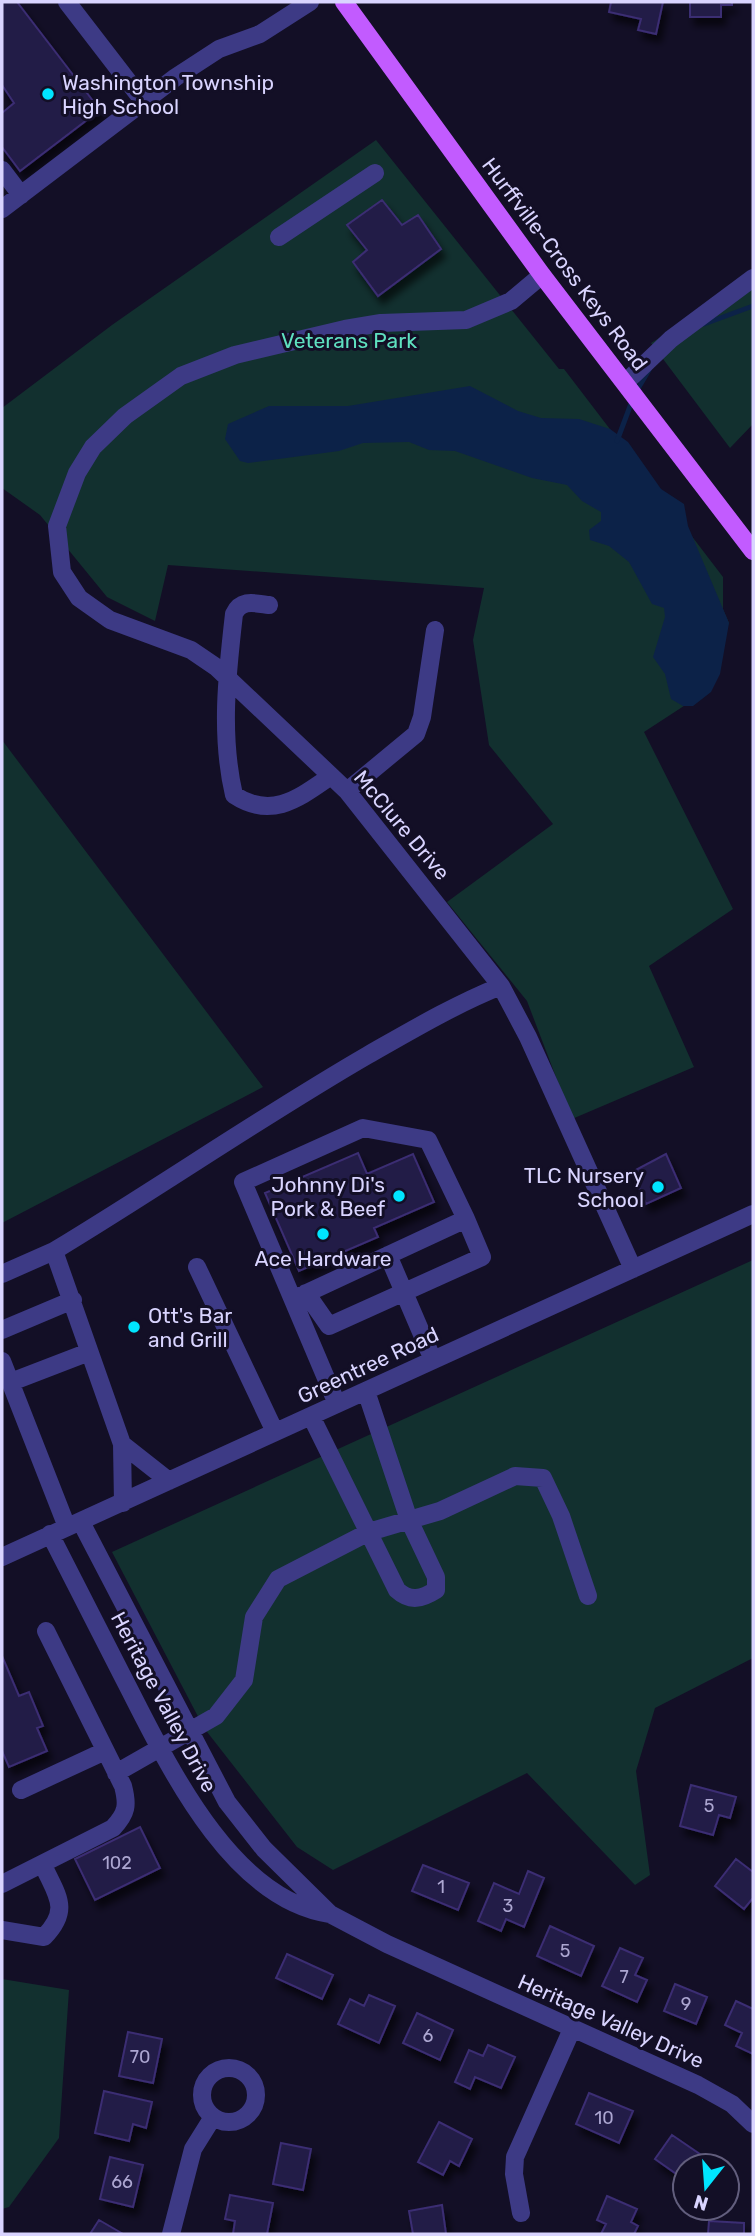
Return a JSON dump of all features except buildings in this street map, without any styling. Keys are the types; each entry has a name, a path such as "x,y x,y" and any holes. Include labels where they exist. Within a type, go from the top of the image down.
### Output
{"main road":[{"name":"Hurffville-Cross Keys Road","path":"344,2 542,275 753,551"}],"street":[{"path":"67,2 144,103"},
{"path":"2,209 184,72 219,49 260,34 310,2"},
{"path":"2,170 20,195"},
{"path":"279,237 375,173"},
{"name":"McClure Drive","path":"542,275 511,301 466,320 380,323 345,329 235,355 181,376 125,416 93,447 65,501 57,526 62,572 79,598 110,620 191,650 226,677 346,791 501,986 528,1037 633,1269"},
{"path":"626,383 671,339 753,278"},
{"path":"269,605 246,602 237,607 226,677 228,767 234,796 249,805 271,807 296,801 331,776"},
{"path":"346,791 416,734 422,717 435,630"},
{"path":"2,1273 54,1251 130,1205 272,1110 461,1002 501,986"},
{"path":"300,1296 329,1326 482,1256 428,1140 363,1128 243,1182 300,1296 337,1404"},
{"name":"Greentree Road","path":"2,1557 753,1213"},
{"path":"300,1296 466,1219"},
{"path":"54,1251 122,1444 123,1503"},
{"path":"388,1255 433,1360"},
{"path":"197,1267 275,1432"},
{"path":"2,1330 73,1300"},
{"path":"11,1382 89,1352"},
{"name":"Heritage Valley Drive","path":"2,1361 74,1524 227,1802 250,1833 330,1914"},
{"path":"311,1416 397,1590 414,1598 425,1597 436,1590 436,1577 410,1520 366,1391"},
{"path":"122,1444 169,1481"},
{"path":"116,1773 216,1716 244,1680 254,1617 278,1579 369,1532 440,1511 515,1476 542,1478 561,1516 588,1596"},
{"name":"Heritage Valley Drive","path":"50,1534 160,1749 200,1817 241,1863 289,1900 309,1911 330,1914 709,2091 732,2104 753,2124"},
{"path":"2,1884 113,1828 123,1818 128,1804 116,1773 46,1631"},
{"path":"21,1790 105,1751"},
{"path":"2,1930 44,1937 61,1915 60,1902 43,1865"},
{"path":"521,2213 514,2174 515,2157 572,2029"},
{"path":"172,2234 193,2149 213,2117"}],"green space":[{"name":"Veterans Park","path":"376,140 559,369 564,369 723,577 723,609 729,623 690,702 644,732 733,909 649,966 694,1067 572,1119 527,1001 447,902 553,824 489,745 473,640 484,588 168,565 155,621 107,597 40,515 2,488 2,408 112,325"},
{"path":"753,280 753,424 730,448 651,343"},
{"path":"2,740 263,1087 2,1223"},
{"path":"753,1260 753,1658 655,1708 636,1771 650,1875 635,1885 527,1773 333,1870 297,1847 204,1728 112,1552"},
{"path":"2,1979 69,1990 59,2138 9,2207 2,2209"}],"water":[{"path":"470,386 518,411 541,418 579,419 610,429 628,442 661,489 684,504 688,526 729,623 720,674 711,692 693,706 683,706 671,699 665,674 653,657 665,617 664,608 652,604 629,562 609,546 590,540 589,530 601,521 601,512 582,501 567,485 532,478 455,451 429,450 409,442 363,443 339,451 248,463 240,461 225,439 228,424 269,406 348,406"}],"waterway":[{"path":"704,324 753,306"},
{"path":"636,392 649,370"},
{"path":"617,441 632,401"}],"place":[{"name":"Washington Township High School","path":"48,94"},
{"name":"TLC Nursery School","path":"658,1187"},
{"name":"Johnny Di's Pork & Beef","path":"399,1196"},
{"name":"Ace Hardware","path":"323,1234"},
{"name":"Ott's Bar and Grill","path":"134,1327"}]}
